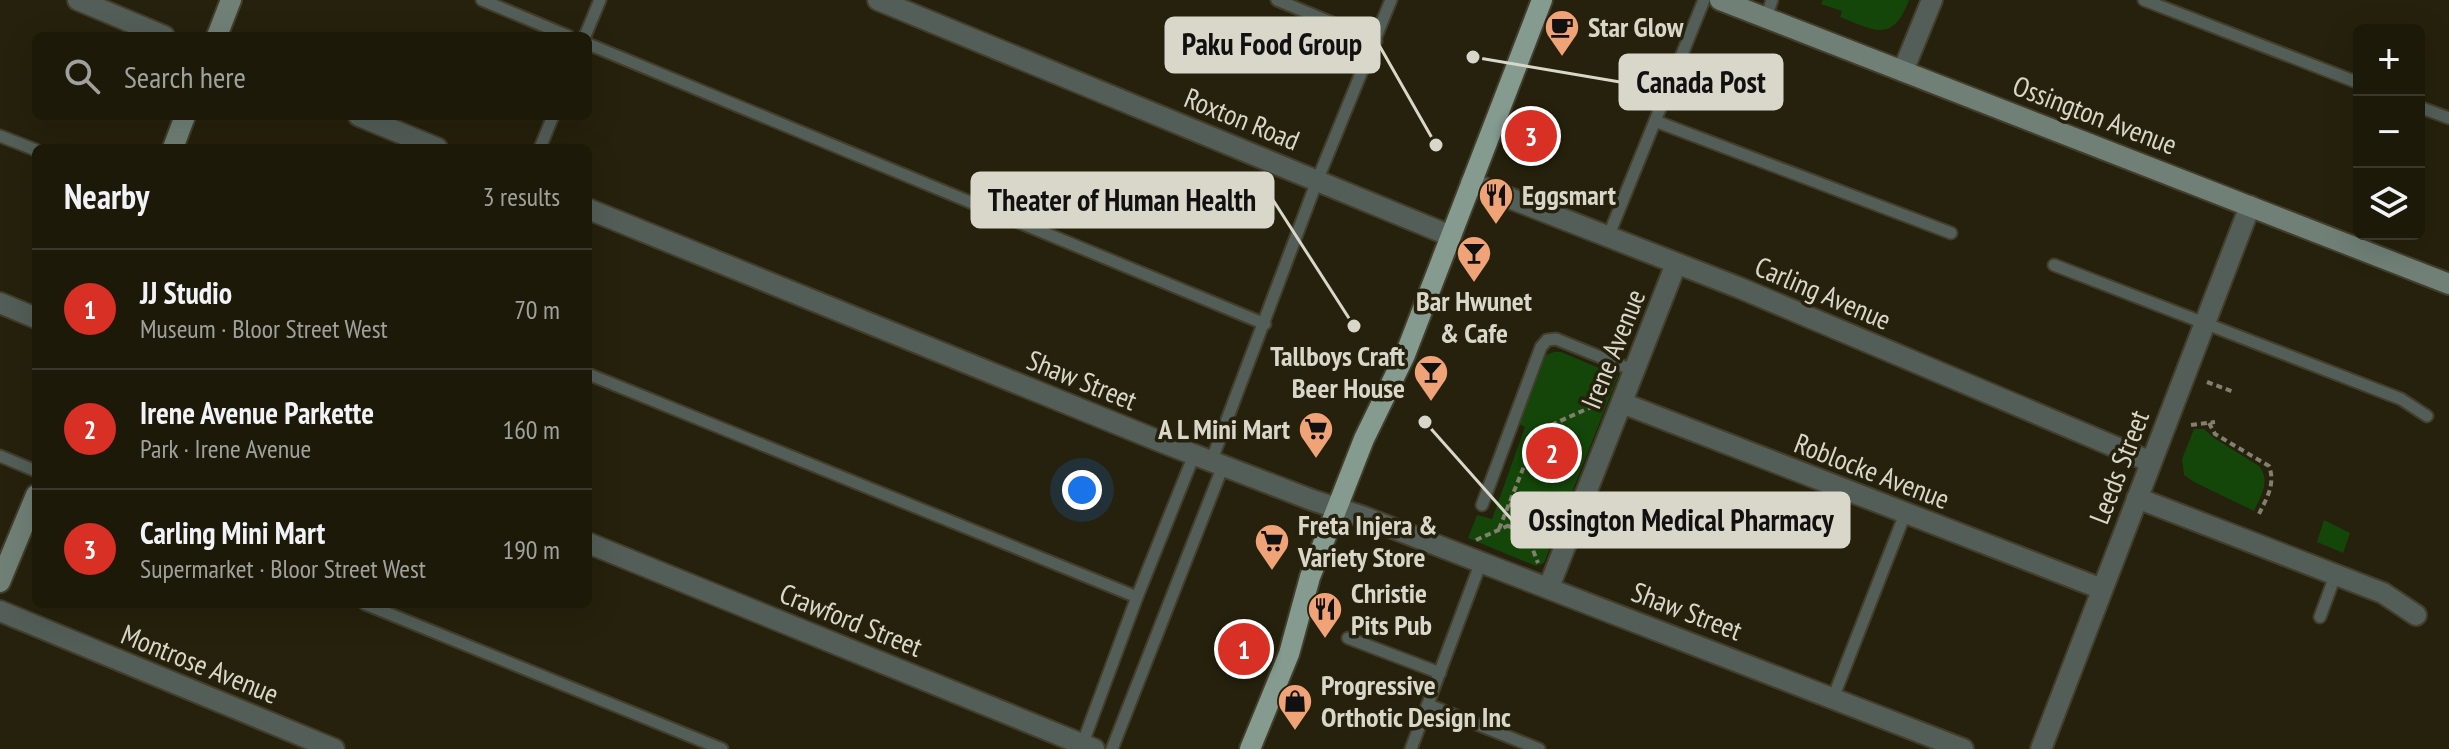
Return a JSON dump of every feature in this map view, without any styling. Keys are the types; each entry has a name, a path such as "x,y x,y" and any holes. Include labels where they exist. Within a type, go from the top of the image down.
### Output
{"main road":[{"path":"1250,749 1289,654 1310,577 1364,439 1405,355 1542,0"}],"street":[{"path":"78,0 154,32"},
{"path":"219,32 231,0"},
{"name":"Roxton Road","path":"878,0 1451,236"},
{"name":"Ossington Avenue","path":"1720,0 1759,7 1903,71 2449,284"},
{"path":"1903,71 1932,0"},
{"path":"174,144 184,120"},
{"path":"369,120 427,144"},
{"name":"Carling Avenue","path":"1471,183 1816,319 2151,462"},
{"name":"Leeds Street","path":"2041,749 2250,206"},
{"name":"Shaw Street","path":"592,211 1209,461 1481,562 1545,578 1963,749"},
{"name":"Irene Avenue","path":"1545,578 1616,403 1635,371 1676,264"},
{"path":"0,303 32,316"},
{"name":"Roblocke Avenue","path":"1616,403 2102,589"},
{"path":"2137,498 2383,593 2416,615"},
{"path":"0,582 32,505"},
{"name":"Crawford Street","path":"592,545 1086,748"},
{"name":"Montrose Avenue","path":"0,611 334,749"}],"lane":[{"path":"482,0 558,32"},
{"path":"587,32 600,0"},
{"path":"1277,0 1376,41"},
{"path":"1112,749 1209,461 1391,0"},
{"path":"1608,237 1704,0"},
{"path":"2144,0 2353,81"},
{"path":"592,46 1265,324"},
{"path":"2425,109 2449,118"},
{"path":"542,144 551,120"},
{"path":"1655,121 1951,233"},
{"path":"0,136 32,148"},
{"path":"2054,265 2401,399 2427,416"},
{"path":"1482,505 1541,347 1547,340 1556,339 1635,371"},
{"path":"592,376 1137,597"},
{"path":"0,456 32,469"},
{"path":"1086,748 1137,597 1209,461"},
{"path":"1833,698 1905,514"},
{"path":"1411,749 1481,562"},
{"path":"2320,617 2335,576"},
{"path":"375,608 722,749"},
{"path":"1348,638 1440,673"},
{"path":"1429,705 1539,749"}],"path":[{"path":"2207,382 2234,392"},
{"path":"1499,529 1538,431 1602,402 1616,403"},
{"path":"2191,425 2212,422 2215,434 2269,466 2272,487 2258,516"},
{"path":"1470,543 1574,495"},
{"path":"1509,504 1534,514"},
{"path":"1515,522 1521,509"},
{"path":"1534,514 1526,532 1545,578"},
{"path":"1508,526 1526,532"}],"green space":[{"path":"1823,0 1909,0 1896,23 1882,30 1840,17 1842,11 1821,4"},
{"path":"1561,352 1618,376 1544,563 1536,566 1468,538 1477,515 1492,519 1525,427 1519,424 1546,355"},
{"path":"2194,429 2204,429 2259,466 2265,483 2254,511 2184,475 2182,459"},
{"path":"2324,520 2350,533 2343,553 2317,542"}],"place":[{"name":"Canada Post","path":"1473,57"},
{"name":"Star Glow","path":"1562,58"},
{"name":"Carling Mini Mart","path":"1531,136"},
{"name":"Paku Food Group","path":"1436,145"},
{"name":"Eggsmart","path":"1496,226"},
{"name":"Bar Hwunet & Cafe","path":"1474,284"},
{"name":"Theater of Human Health","path":"1354,326"},
{"name":"Tallboys Craft Beer House","path":"1431,403"},
{"name":"Ossington Medical Pharmacy","path":"1425,422"},
{"name":"Irene Avenue Parkette","path":"1552,453"},
{"name":"A L Mini Mart","path":"1316,460"},
{"name":"Freta Injera & Variety Store","path":"1272,572"},
{"name":"Christie Pits Pub","path":"1325,640"},
{"name":"JJ Studio","path":"1244,649"},
{"name":"Progressive Orthotic Design Inc","path":"1295,732"}]}
